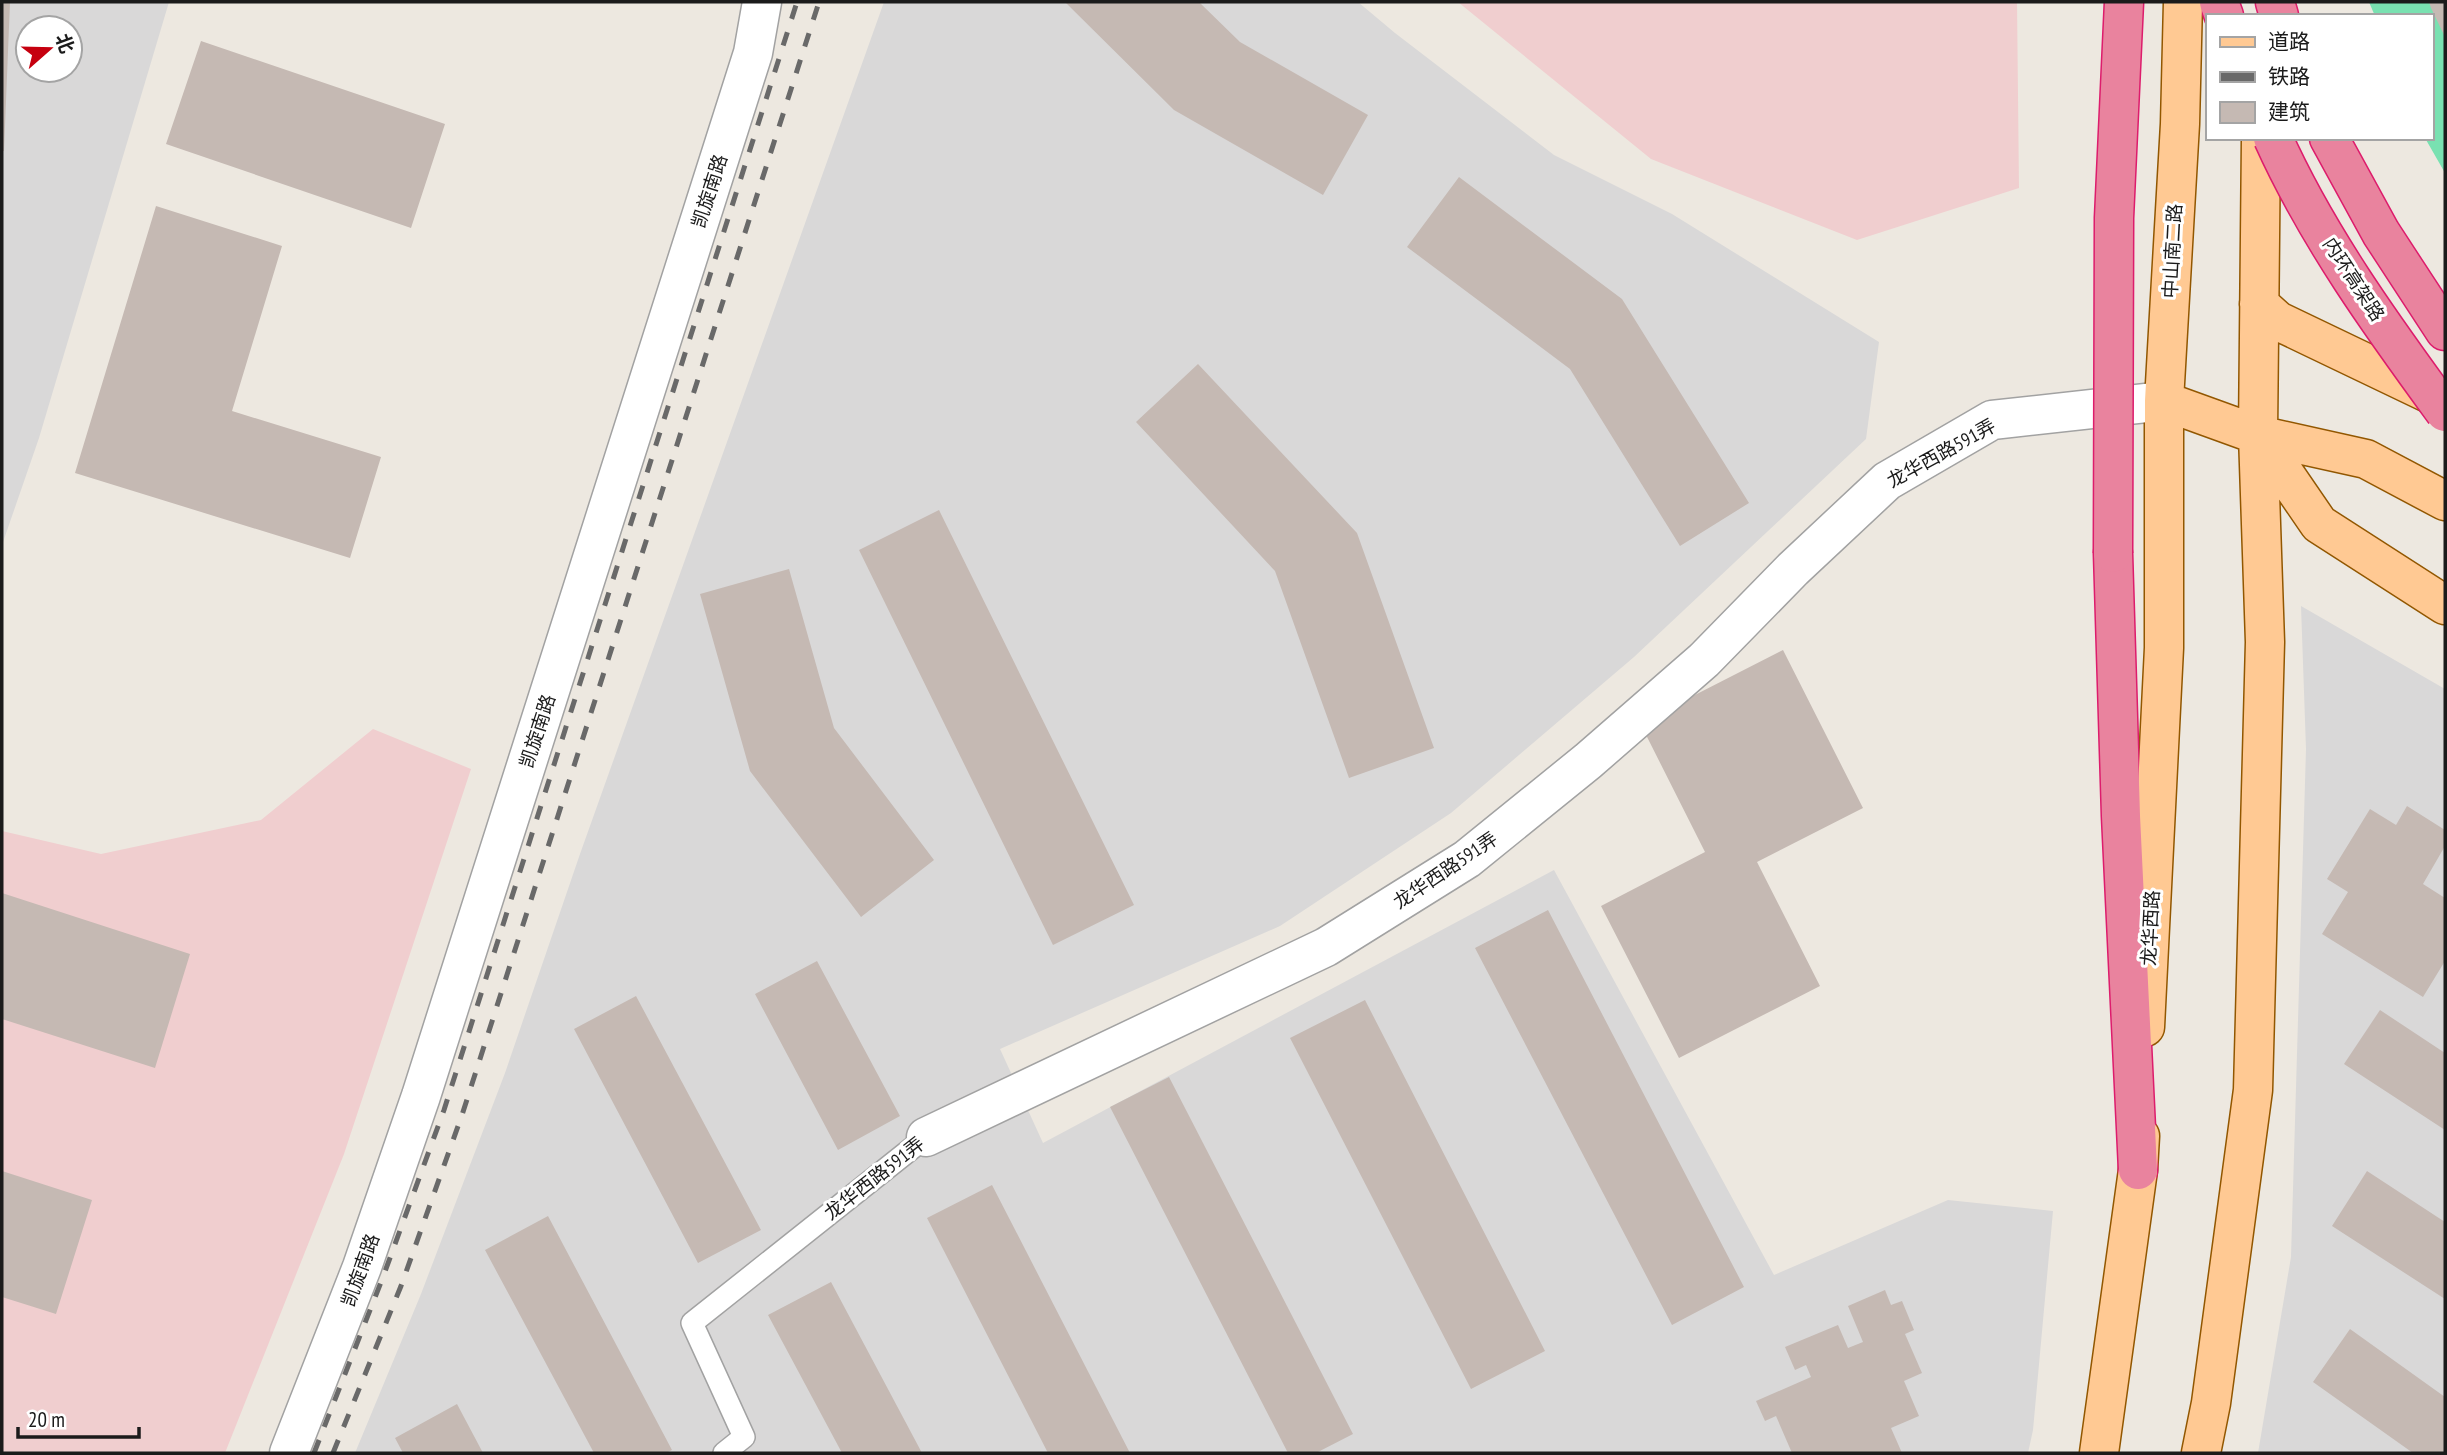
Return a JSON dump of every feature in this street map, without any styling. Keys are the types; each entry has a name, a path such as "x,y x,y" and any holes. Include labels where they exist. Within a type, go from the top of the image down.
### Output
{"highway":[{"path":"2124,2 2114,218 2113,554 2119,778 2138,1170"},
{"name":"内环高架路","path":"2274,140 2286,168 2334,253 2445,412"},
{"path":"2330,140 2381,233 2445,331"}],"main road":[{"name":"中山南二路","path":"2164,401 2180,124 2183,2"},
{"path":"2200,1453 2211,1403 2253,1090 2264,642 2258,435 2262,140"},
{"path":"2259,304 2278,321 2445,402"},
{"path":"2164,401 2258,435 2367,459 2445,501"},
{"name":"龙华西路","path":"2099,1453 2138,1170 2164,648 2164,401"},
{"path":"2258,435 2319,524 2445,605"}],"street":[{"name":"凯旋南路","path":"289,1453 362,1267 421,1096 753,53 762,2"},
{"name":"龙华西路591弄","path":"926,1137 1326,947 1467,859 1588,761 1704,660 1793,569 1887,481 1992,420 2164,401"}],"lane":[{"name":"龙华西路591弄","path":"724,1453 744,1437 692,1323 926,1137"}],"shaded area":[{"path":"2,2 169,2 39,438 2,545"},
{"path":"884,2 1358,2 1554,155 1672,214 1879,342 1866,439 1634,657 1451,813 1280,926 1000,1049 1043,1143 1554,870 1774,1275 1948,1200 2053,1211 2033,1430 2028,1453 355,1453 421,1294 505,1073 580,854"},
{"path":"1458,2 2017,2 2019,188 1857,240 1651,159"},
{"path":"2301,606 2445,689 2445,1453 2258,1453 2291,1257 2306,749"},
{"path":"373,729 471,769 344,1154 225,1453 2,1453 2,831 101,854 261,820"}],"green space":[{"path":"2369,2 2445,2 2445,173 2426,140 2433,140 2433,14 2374,14"}],"building":[{"path":"2,2 10,2 4,151 2,151"},
{"path":"1065,2 1199,2 1240,42 1368,115 1323,195 1174,110"},
{"path":"2429,2 2445,2 2445,37 2431,8"},
{"path":"201,41 445,124 411,228 166,144"},
{"path":"1459,177 1622,299 1749,503 1680,546 1570,369 1407,247"},
{"path":"156,206 282,246 232,411 381,457 350,558 75,473"},
{"path":"1198,364 1357,533 1434,748 1349,778 1275,571 1136,422"},
{"path":"939,510 1134,905 1053,945 859,550"},
{"path":"789,569 834,728 934,860 861,917 750,771 700,594"},
{"path":"1783,650 1863,808 1757,862 1820,986 1679,1058 1601,906 1705,852 1640,723"},
{"path":"2407,806 2445,830 2445,846 2423,884 2445,898 2445,961 2423,997 2322,934 2348,892 2327,879 2370,809 2396,825"},
{"path":"2,893 190,954 155,1068 2,1019"},
{"path":"1548,910 1744,1287 1672,1325 1475,948"},
{"path":"817,961 900,1116 838,1150 755,994"},
{"path":"636,996 761,1230 698,1263 574,1029"},
{"path":"1365,1000 1545,1351 1471,1389 1290,1038"},
{"path":"2380,1010 2445,1053 2445,1130 2344,1064"},
{"path":"1169,1077 1353,1434 1316,1453 1288,1453 1110,1107"},
{"path":"2,1171 92,1200 56,1314 2,1297"},
{"path":"2367,1171 2445,1222 2445,1299 2332,1226"},
{"path":"992,1185 1130,1453 1048,1453 927,1218"},
{"path":"548,1216 672,1450 666,1453 594,1453 485,1250"},
{"path":"831,1282 922,1453 842,1453 768,1315"},
{"path":"1885,1290 1891,1305 1902,1301 1914,1330 1905,1334 1922,1373 1904,1381 1919,1416 1891,1428 1902,1453 1792,1453 1776,1416 1765,1421 1756,1401 1811,1377 1806,1365 1795,1370 1785,1347 1838,1325 1848,1348 1863,1342 1848,1306"},
{"path":"2350,1329 2445,1397 2445,1453 2413,1453 2313,1382"},
{"path":"457,1404 483,1453 403,1453 395,1438"}],"railway":[{"path":"314,1453 383,1277 444,1110 797,2"},
{"path":"333,1453 401,1286 462,1115 819,2"}]}
